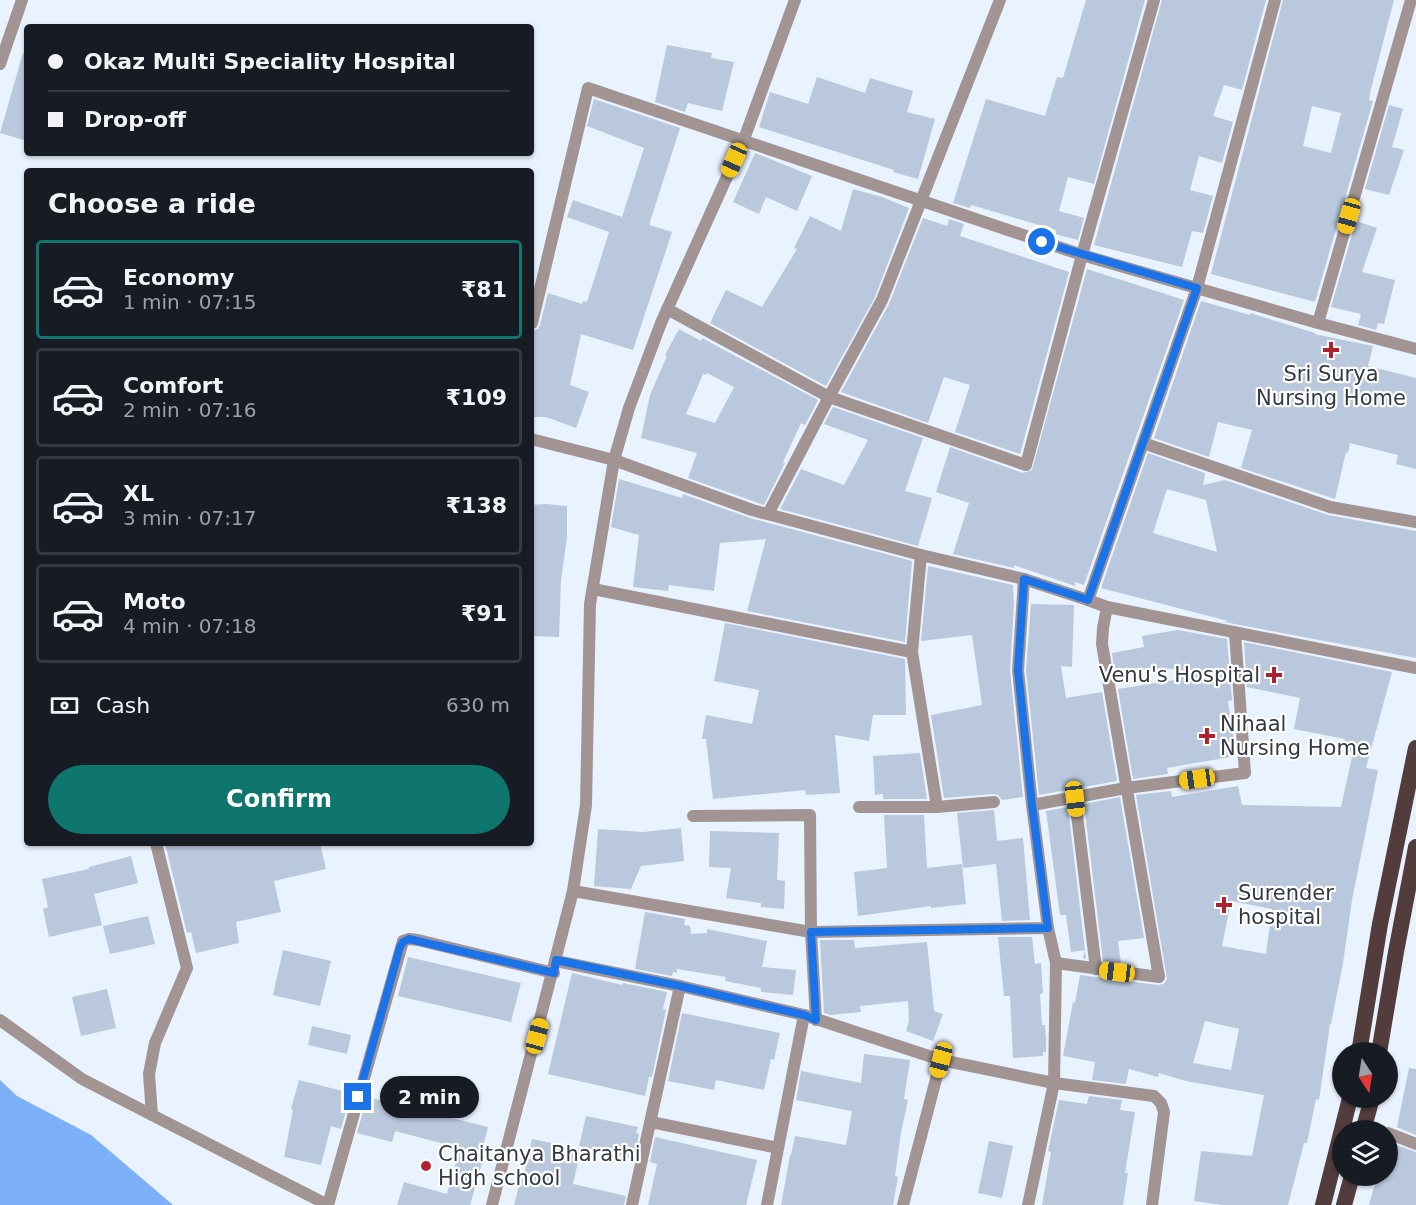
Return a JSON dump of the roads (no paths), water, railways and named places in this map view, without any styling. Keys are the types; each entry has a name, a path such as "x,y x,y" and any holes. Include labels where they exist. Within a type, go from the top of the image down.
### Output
{"highway":[{"path":"1361,1042 1380,924 1416,748"},
{"path":"1381,1042 1416,847"},
{"path":"1323,1205 1347,1108"},
{"path":"1344,1205 1349,1186"}],"street":[{"path":"0,64 22,0"},
{"path":"492,1205 573,891 586,805 588,626 614,460 629,408 667,309 744,139 795,0"},
{"path":"768,514 882,300 1000,0"},
{"path":"667,309 829,397 1026,465 1154,0"},
{"path":"1088,600 1197,288 1275,0"},
{"path":"1318,323 1411,0"},
{"path":"534,315 588,88 1082,255 1416,349"},
{"path":"534,441 614,460 768,514 921,555 1024,579 1107,607 1416,668"},
{"path":"1143,443 1330,507 1416,522"},
{"path":"921,555 912,652 937,807"},
{"path":"1024,579 1018,670 1032,805 1048,928 1056,963 1054,1083 1028,1205"},
{"path":"593,589 912,652"},
{"path":"1056,963 1159,977 1102,644 1107,607"},
{"path":"1032,805 1126,788 1245,773 1235,633"},
{"path":"1075,799 1096,969"},
{"path":"860,807 937,807 994,802"},
{"path":"693,816 810,815 810,1017 778,1148 767,1205"},
{"path":"152,1115 149,1074 155,1042 187,968 157,846"},
{"path":"573,891 811,932 1048,928"},
{"path":"0,1020 82,1079 328,1205 403,942 409,939 418,940 555,967 680,986 810,1017 941,1060 1054,1083 1154,1096 1161,1103 1164,1112 1152,1205"},
{"path":"632,1205 680,986"},
{"path":"903,1205 941,1060"},
{"path":"651,1122 778,1148"},
{"path":"1398,1137 1416,1144"}],"water":[{"path":"0,1080 17,1096 91,1135 173,1205 0,1205"}],"place":[{"name":"Sri Surya Nursing Home","path":"1331,350"},
{"name":"Venu's Hospital","path":"1274,675"},
{"name":"Nihaal Nursing Home","path":"1207,736"},
{"name":"Surender hospital","path":"1224,905"},
{"name":"Chaitanya Bharathi High school","path":"426,1166"}]}
